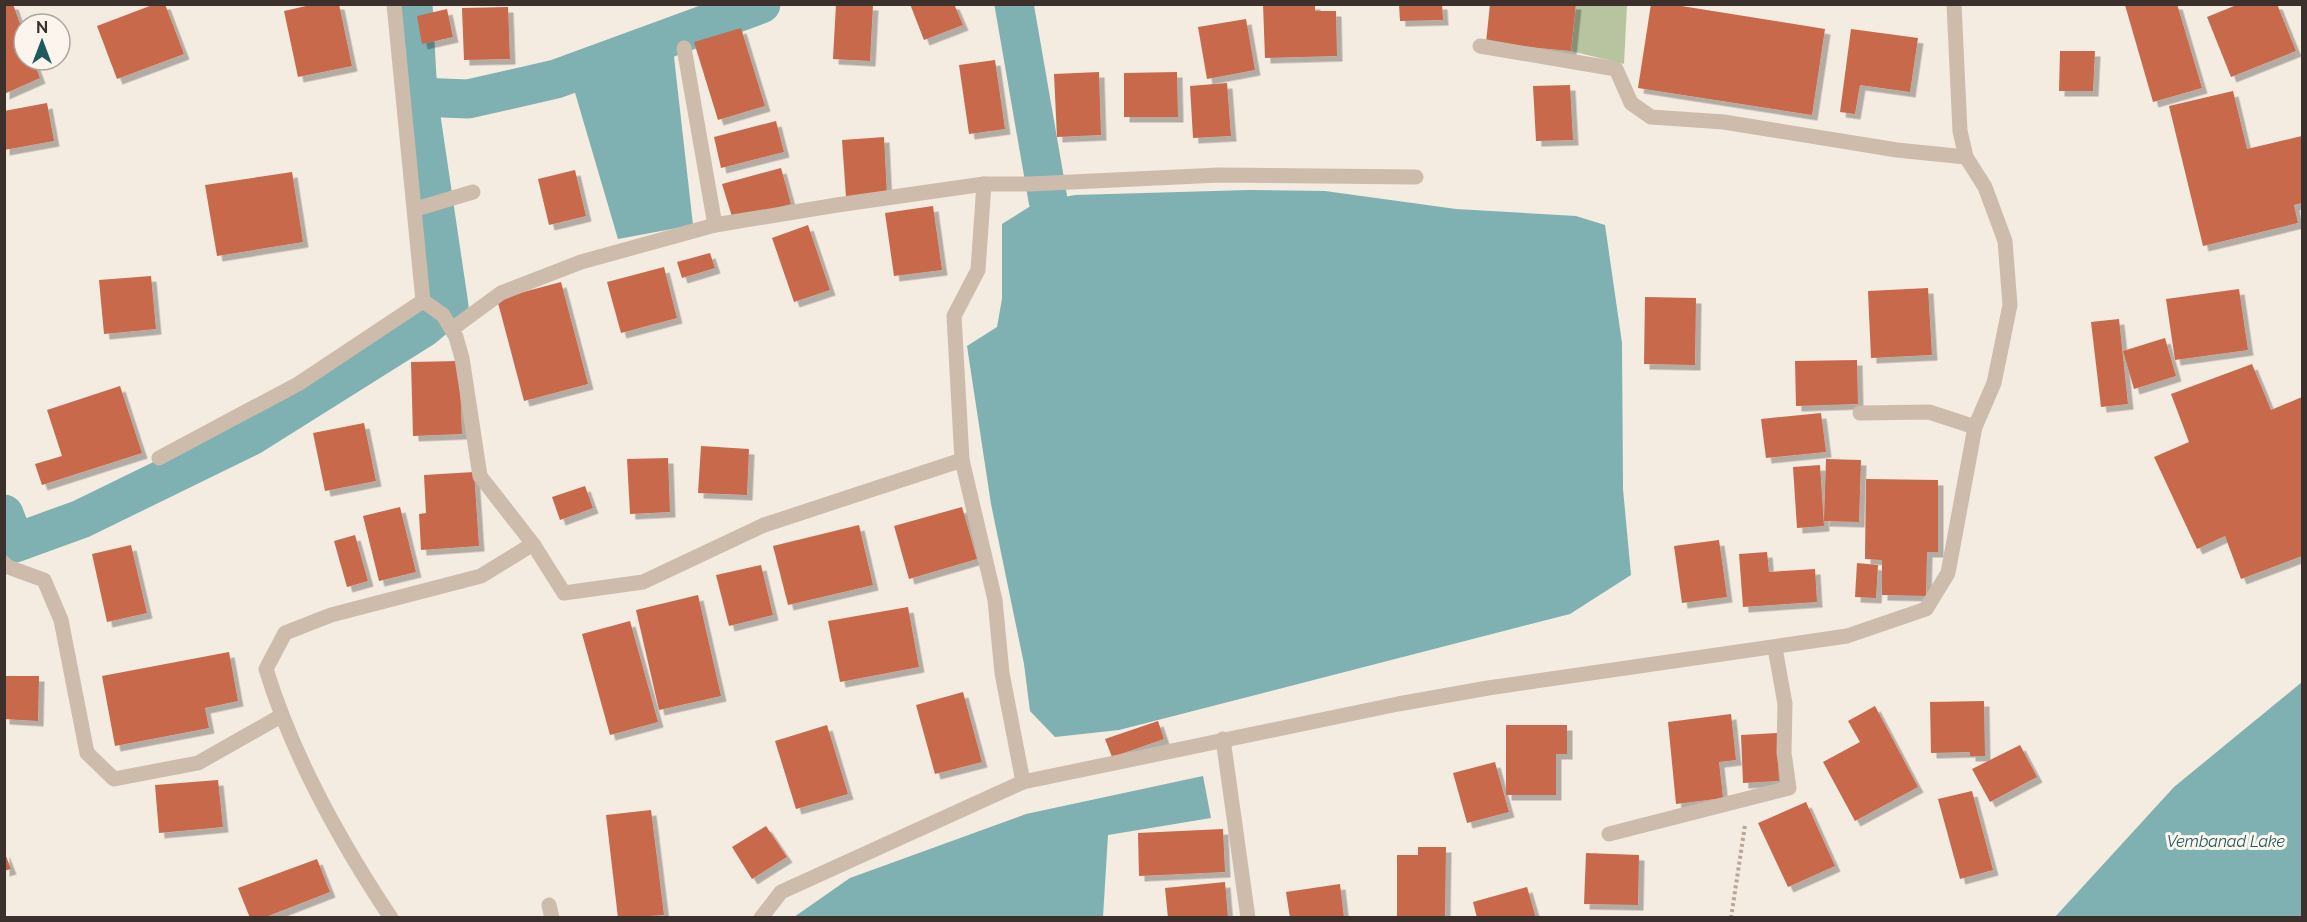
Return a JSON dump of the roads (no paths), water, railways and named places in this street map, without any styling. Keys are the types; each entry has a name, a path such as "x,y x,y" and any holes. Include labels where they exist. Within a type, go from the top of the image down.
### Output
{"street":[{"path":"394,4 416,209 423,301"},
{"path":"761,918 781,892 1023,782 1223,739 1488,688 1847,636 1926,609 1948,573 1975,427 1995,383 2010,305 2005,241 1985,187 1966,157 1960,130 1954,4"},
{"path":"1480,46 1616,69 1631,103 1651,117 1724,122 1898,150 1966,157"},
{"path":"684,48 715,225"},
{"path":"452,329 501,292 581,262 715,225 984,184 1014,185 1219,175 1416,177"},
{"path":"984,184 978,270 954,315 962,460 995,600 1002,673 1023,782"},
{"path":"416,209 473,192"},
{"path":"423,301 443,315 452,329 462,358 480,476 533,544 564,593 643,582 764,525 962,460"},
{"path":"159,458 298,384 423,301"},
{"path":"1860,413 1929,412 1975,427"},
{"path":"391,918 355,863 281,716 266,669 285,633 331,615 481,576 533,544"},
{"path":"4,563 8,567 44,580 61,620 87,753 114,778 198,763 281,716"},
{"path":"1609,834 1789,788 1784,753 1785,704 1775,648"},
{"path":"1223,739 1248,918"}],"water":[{"path":"673,48 693,225 618,239 571,79"},
{"path":"1249,190 1325,191 1456,209 1576,216 1605,225 1622,343 1623,489 1631,575 1570,614 1119,730 1055,737 1030,711 1024,664 991,504 967,346 997,327 1002,299 1002,224 1037,202 1075,195"},
{"name":"Vembanad Lake","path":"2302,682 2302,917 2055,917 2174,787"},
{"path":"1203,776 1211,818 1108,835 1103,917 794,917 850,878 1026,814"}],"waterway":[{"path":"4,514 15,543 81,519 251,436 423,328 449,306 418,97 413,4"},
{"path":"418,97 468,99 556,79 761,4"},
{"path":"1014,4 1048,200"}]}
